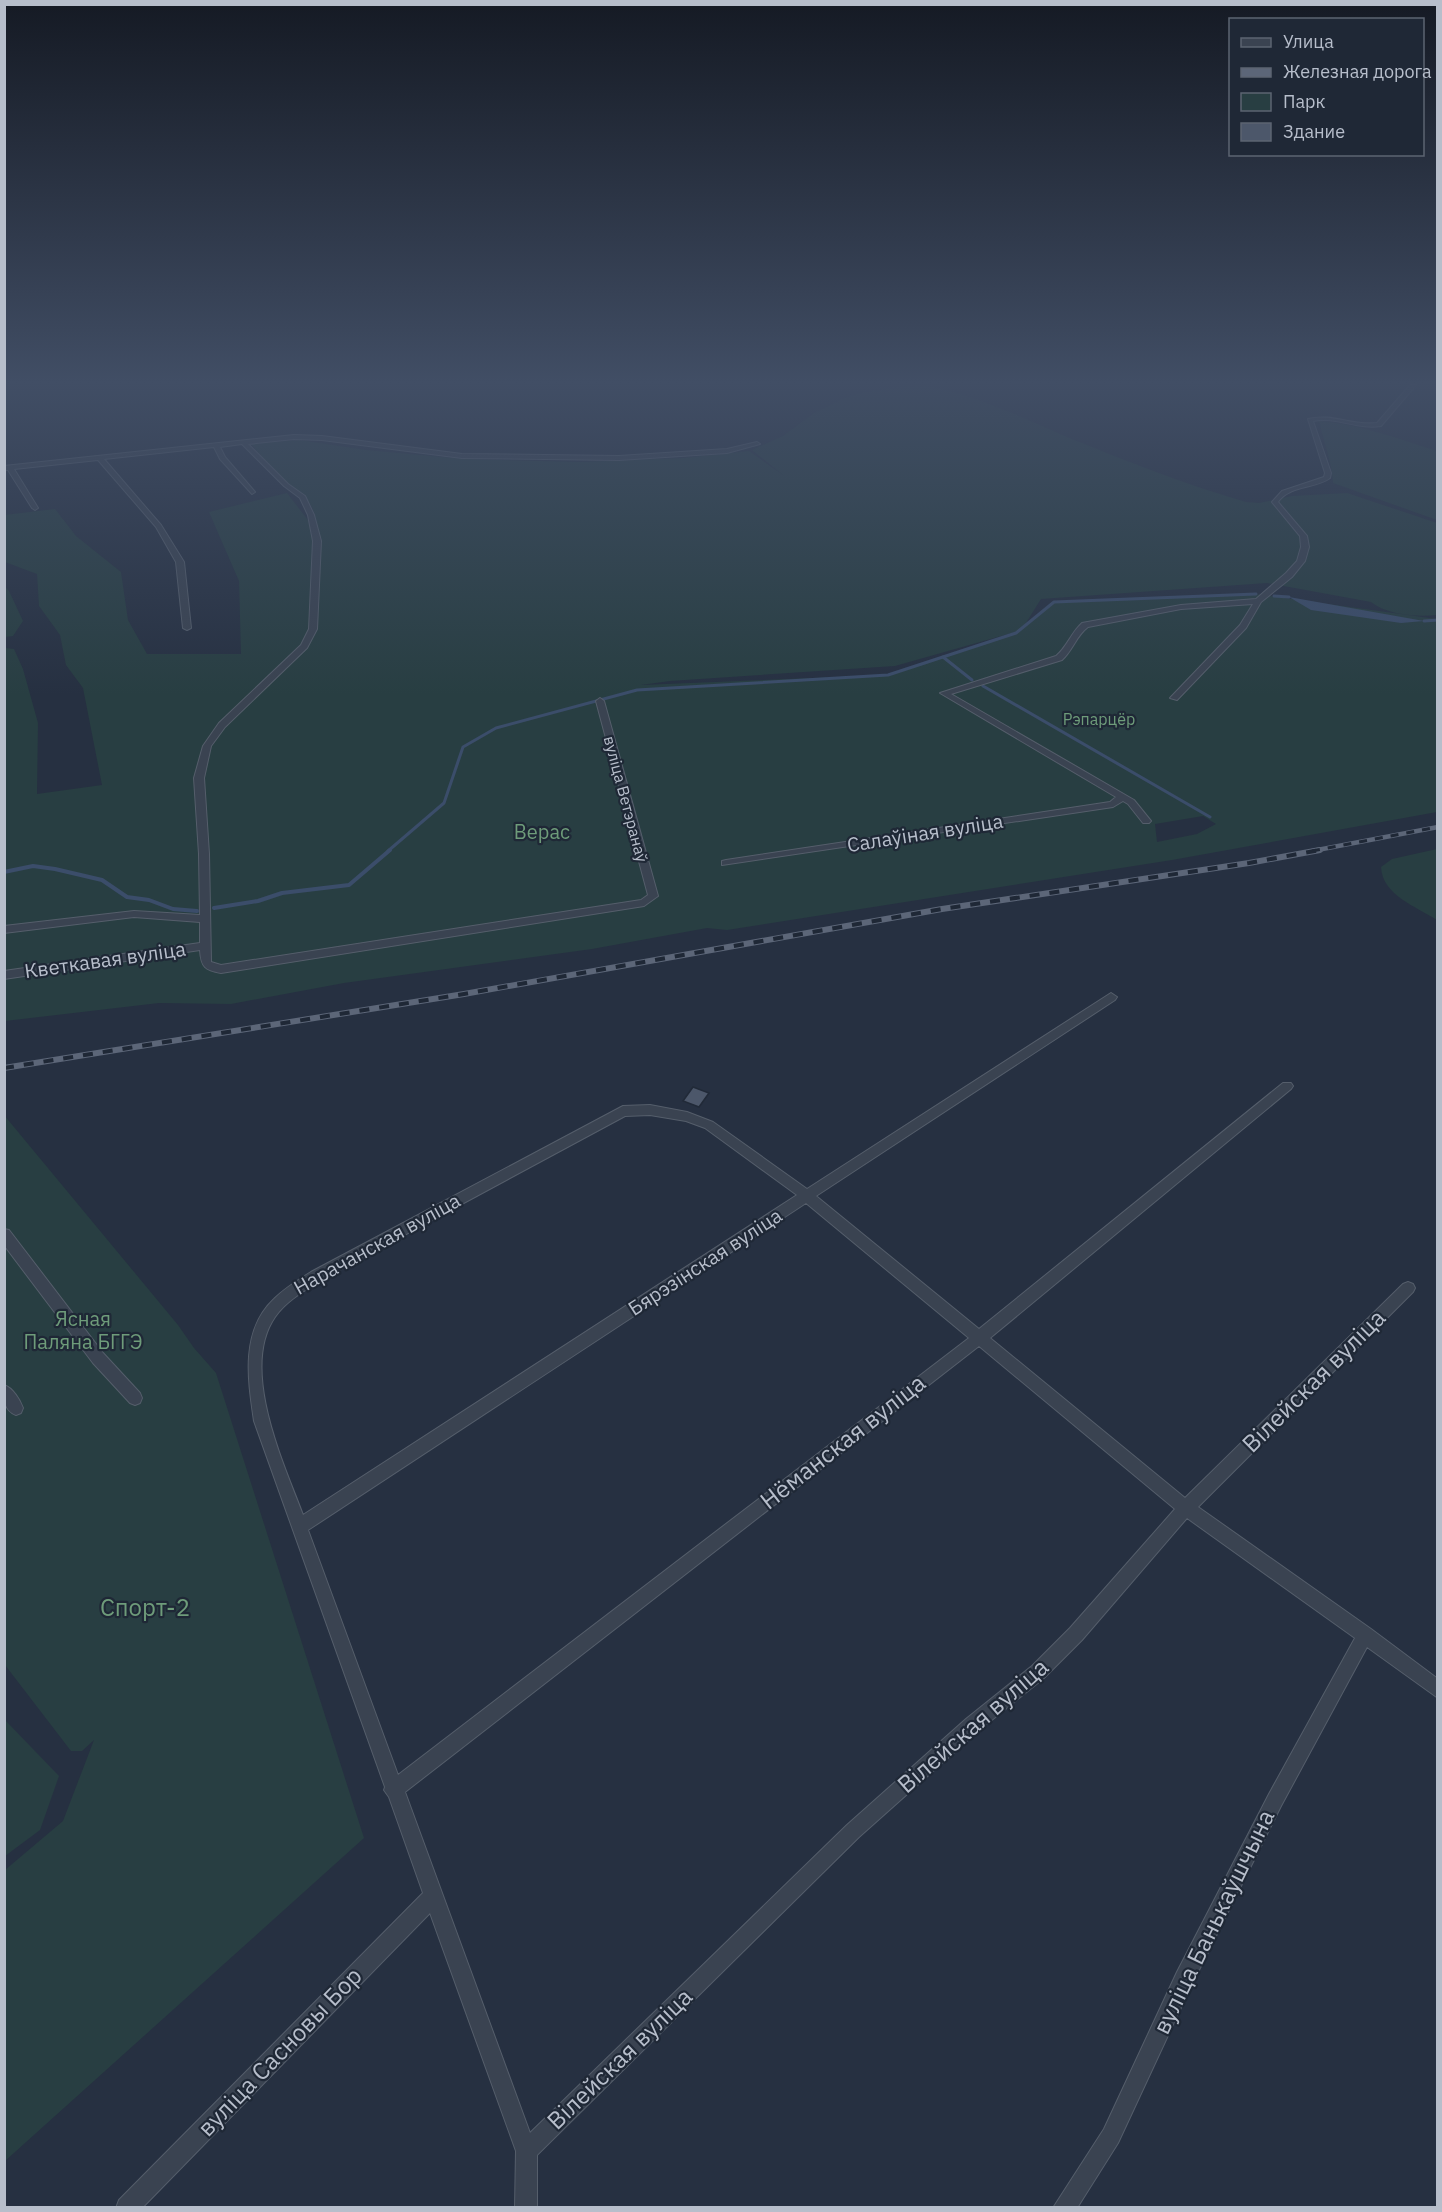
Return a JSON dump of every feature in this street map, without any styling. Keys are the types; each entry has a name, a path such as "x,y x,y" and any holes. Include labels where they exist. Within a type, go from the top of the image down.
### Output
{"street":[{"path":"21,488 35,508"},
{"path":"126,488 159,526 180,562 186,628"},
{"path":"249,488 252,492"},
{"path":"206,946 200,778 207,746 222,725 304,646 313,629 317,541 311,515 303,497 290,488"},
{"path":"1174,698 1243,626 1258,601 1301,561 1305,546 1303,536 1275,502 1288,491 1298,488"},
{"path":"1146,821 1136,806 1122,797 944,693 1059,658 1068,651 1074,633 1085,625 1181,607 1258,601"},
{"name":"вуліца Ветэранаў","path":"206,946 206,963 210,967 221,969 644,903 653,896 600,701"},
{"name":"Салаўіная вуліца","path":"726,863 1113,804 1122,797"},
{"path":"4,930 134,914 205,919"},
{"name":"Кветкавая вуліца","path":"4,975 206,946"},
{"name":"Бярэзінская вуліца","path":"299,1527 1111,996"},
{"name":"Нёманская вуліца","path":"393,1790 979,1338 1287,1086"},
{"name":"Нарачанская вуліца","path":"526,2151 393,1790 261,1421 255,1362 258,1343 268,1315 286,1295 316,1276 623,1111 650,1110 687,1117 709,1125 807,1196"},
{"path":"807,1196 1186,1508 1365,1635 1437,1690"},
{"path":"4,1234 98,1358 135,1398"},
{"name":"Вілейская вуліца","path":"526,2151 853,1831 972,1725 1046,1664 1076,1634 1186,1508 1408,1288"},
{"path":"4,1391 16,1408"},
{"name":"вуліца Банькаўшчына","path":"1064,2208 1111,2136 1184,1979 1275,1800 1365,1635"},
{"name":"вуліца Сасновы Бор","path":"127,2208 433,1896"},
{"path":"526,2151 526,2208"}],"green space":[{"path":"294,488 1203,488 1246,502 1259,503 1292,496 1347,493 1437,523 1437,615 1402,614 1385,610 1371,602 1267,583 1041,599 1024,626 1054,602 1256,594 1437,619 1437,812 1172,860 727,930 707,928 592,949 344,983 231,1004 159,1003 5,1021 5,648 14,649 23,669 38,723 37,794 102,785 83,688 66,665 60,635 39,606 37,574 5,562 4,515 55,509 76,536 121,572 128,620 147,654 241,654 239,581 209,512 287,493 318,533 310,503","holes":["1019,631 888,675 641,685 670,681 895,666","1203,816 1216,824 1197,834 1157,842 1155,824"]},
{"path":"1348,488 1437,488 1437,520"},
{"path":"5,587 23,621 13,636 5,637"},
{"path":"1438,849 1437,920 1394,893 1383,877 1381,867 1392,859"},
{"name":"Спорт-2","path":"4,1115 216,1373 364,1838 5,2161 5,1870 63,1821 94,1740 82,1751 71,1751 5,1665"},
{"path":"5,1720 59,1776 40,1830 5,1856"}],"water":[{"path":"1289,597 1424,621 1401,623 1311,610"}],"building":[{"path":"693,1087 709,1093 699,1107 683,1101"}],"waterway":[{"path":"388,851 444,803 463,747 496,728 637,690 888,675 1016,633 1054,602 1256,594"},
{"path":"1274,596 1289,597"},
{"path":"1424,621 1438,620"},
{"path":"943,657 972,680"},
{"path":"983,686 1210,817"},
{"path":"214,908 258,901 282,893 349,885 390,850"},
{"path":"4,872 33,866 55,869 102,880 127,897 149,900 173,909 197,911"}],"railway":[{"path":"1312,851 1438,827"},
{"path":"4,1068 464,994 942,909 1249,863 1320,850"}],"park label":[{"name":"Рэпарцёр","path":"1099,719"},
{"name":"Верас","path":"542,832"},
{"name":"Ясная Паляна БГГЭ","path":"83,1330"}]}
